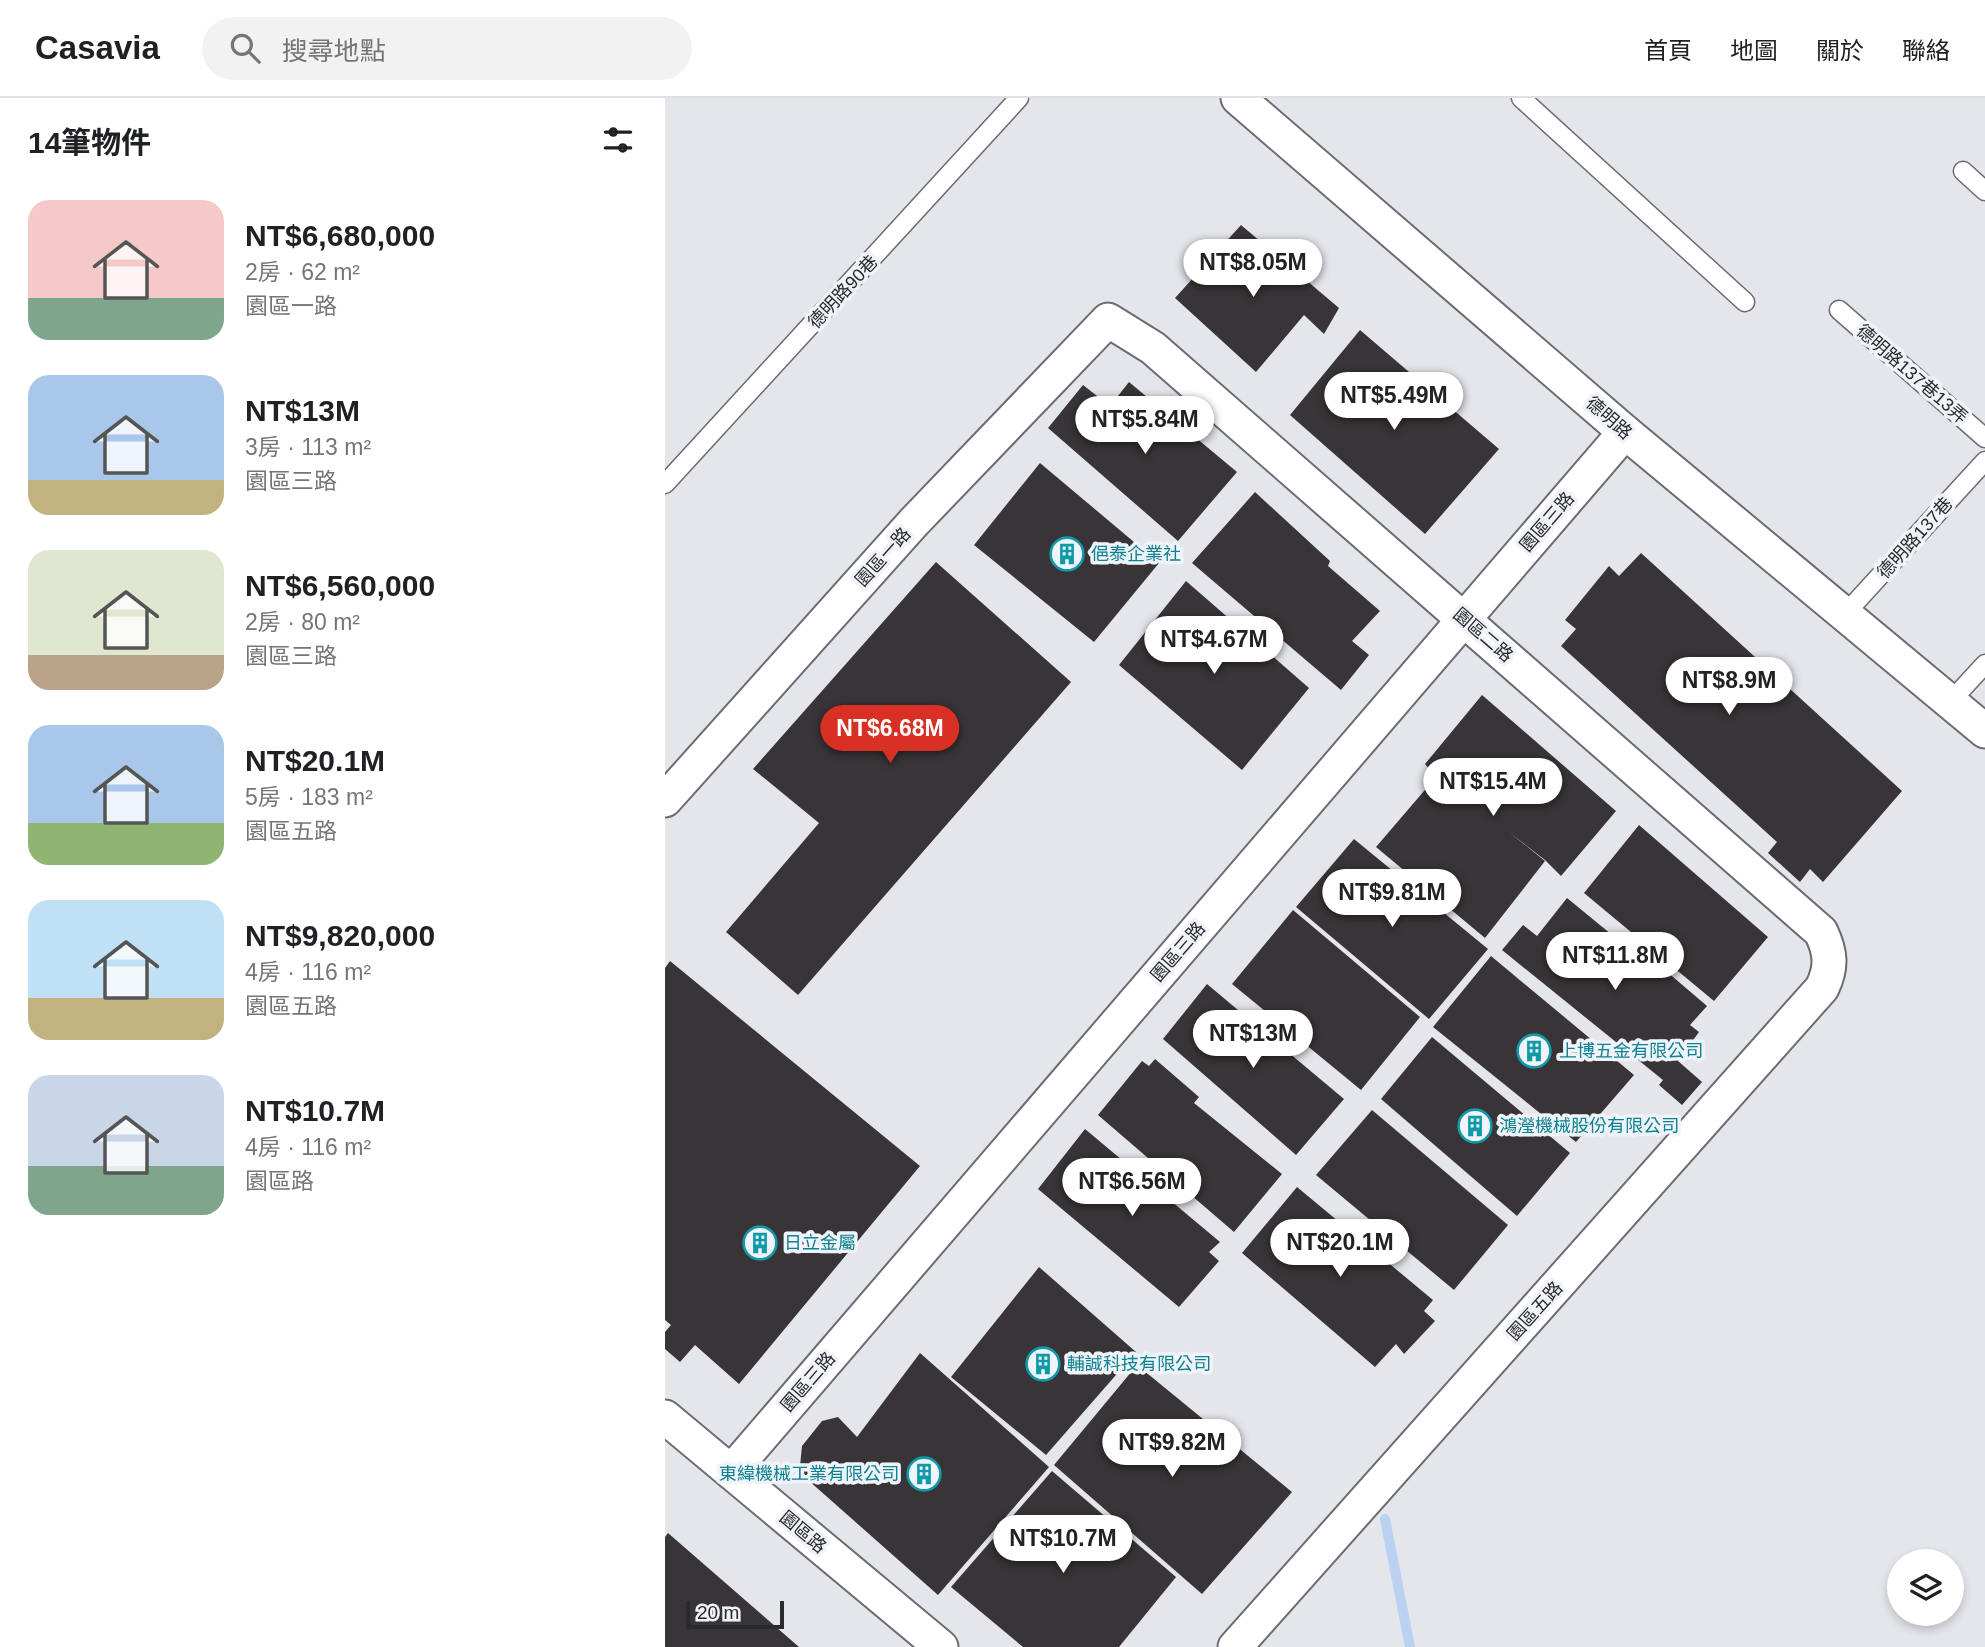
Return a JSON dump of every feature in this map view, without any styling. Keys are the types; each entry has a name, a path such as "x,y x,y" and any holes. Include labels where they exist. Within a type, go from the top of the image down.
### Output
{"street":[{"name":"德明路","path":"1238,98 1625,432 1985,732"},
{"name":"園區二路","path":"1108,320 1153,348 1821,932 1829,949 1830,971"},
{"name":"園區一路","path":"665,800 914,523 1108,320"},
{"name":"園區三路","path":"731,1472 1625,432"},
{"name":"園區五路","path":"1235,1647 1809,1005 1822,988 1830,971"},
{"name":"園區路","path":"665,1416 941,1647"}],"lane":[{"name":"德明路90巷","path":"665,484 1019,98"},
{"path":"1521,98 1745,302"},
{"path":"1963,171 1985,191"},
{"name":"德明路137巷13弄","path":"1839,310 1985,438"},
{"name":"德明路137巷","path":"1845,615 1985,461"},
{"path":"1950,702 1985,664"}],"building":[{"path":"1241,225 1339,308 1324,334 1304,315 1256,372 1175,298"},
{"path":"1360,330 1499,449 1425,534 1290,415"},
{"path":"1129,382 1237,472 1178,541 1048,428 1083,385 1110,406"},
{"name":"俋泰企業社","path":"1040,463 1159,563 1094,642 974,545"},
{"path":"1255,492 1330,561 1328,566 1380,611 1352,641 1369,655 1341,690 1192,563"},
{"path":"1641,553 1902,791 1823,882 1810,869 1800,882 1768,853 1777,842 1561,646 1576,629 1565,620 1609,566 1619,576"},
{"path":"936,562 1071,682 798,995 726,932 819,823 753,769"},
{"path":"1186,581 1309,688 1242,770 1119,665"},
{"path":"1482,695 1616,811 1561,876 1545,860 1509,832 1545,861 1485,938 1376,847 1436,777 1425,764"},
{"path":"1639,825 1768,937 1714,1001 1584,893"},
{"path":"1354,839 1488,949 1429,1019 1296,907"},
{"path":"1567,898 1656,971 1659,965 1707,1006 1690,1025 1699,1032 1678,1061 1702,1082 1682,1105 1659,1085 1663,1080 1502,950 1523,925 1537,936"},
{"path":"1293,910 1420,1017 1361,1090 1232,984"},
{"name":"上博五金有限公司","path":"1491,956 1634,1075 1576,1142 1433,1027"},
{"name":"日立金屬","path":"670,961 920,1166 739,1384 695,1345 680,1362 665,1349 665,1332 671,1325 665,1320 665,968"},
{"path":"1207,984 1344,1099 1296,1155 1163,1039"},
{"name":"鴻瀅機械股份有限公司","path":"1432,1037 1570,1153 1517,1216 1381,1099"},
{"path":"1155,1059 1199,1097 1194,1103 1282,1174 1234,1232 1098,1115 1142,1061 1149,1066"},
{"path":"1372,1110 1508,1225 1454,1290 1316,1175"},
{"path":"1085,1129 1220,1242 1209,1252 1219,1261 1179,1307 1038,1189"},
{"path":"1297,1187 1433,1300 1424,1311 1435,1321 1404,1354 1396,1344 1375,1367 1242,1253"},
{"name":"輔誠科技有限公司","path":"1039,1267 1136,1352 1046,1455 951,1377"},
{"name":"東緯機械工業有限公司","path":"920,1353 1049,1467 938,1595 808,1480 800,1466 802,1446 822,1421 838,1417 857,1437"},
{"path":"1137,1365 1292,1492 1202,1594 1054,1465"},
{"path":"1052,1471 1176,1577 1119,1647 1023,1647 951,1587"},
{"path":"668,1533 799,1647 665,1647 665,1537"}],"waterway":[{"path":"1385,1519 1410,1647"}],"place":[{"name":"俋泰企業社","path":"1067,554"},
{"name":"上博五金有限公司","path":"1534,1051"},
{"name":"鴻瀅機械股份有限公司","path":"1475,1126"},
{"name":"日立金屬","path":"760,1243"},
{"name":"輔誠科技有限公司","path":"1043,1364"},
{"name":"東緯機械工業有限公司","path":"924,1474"}]}
